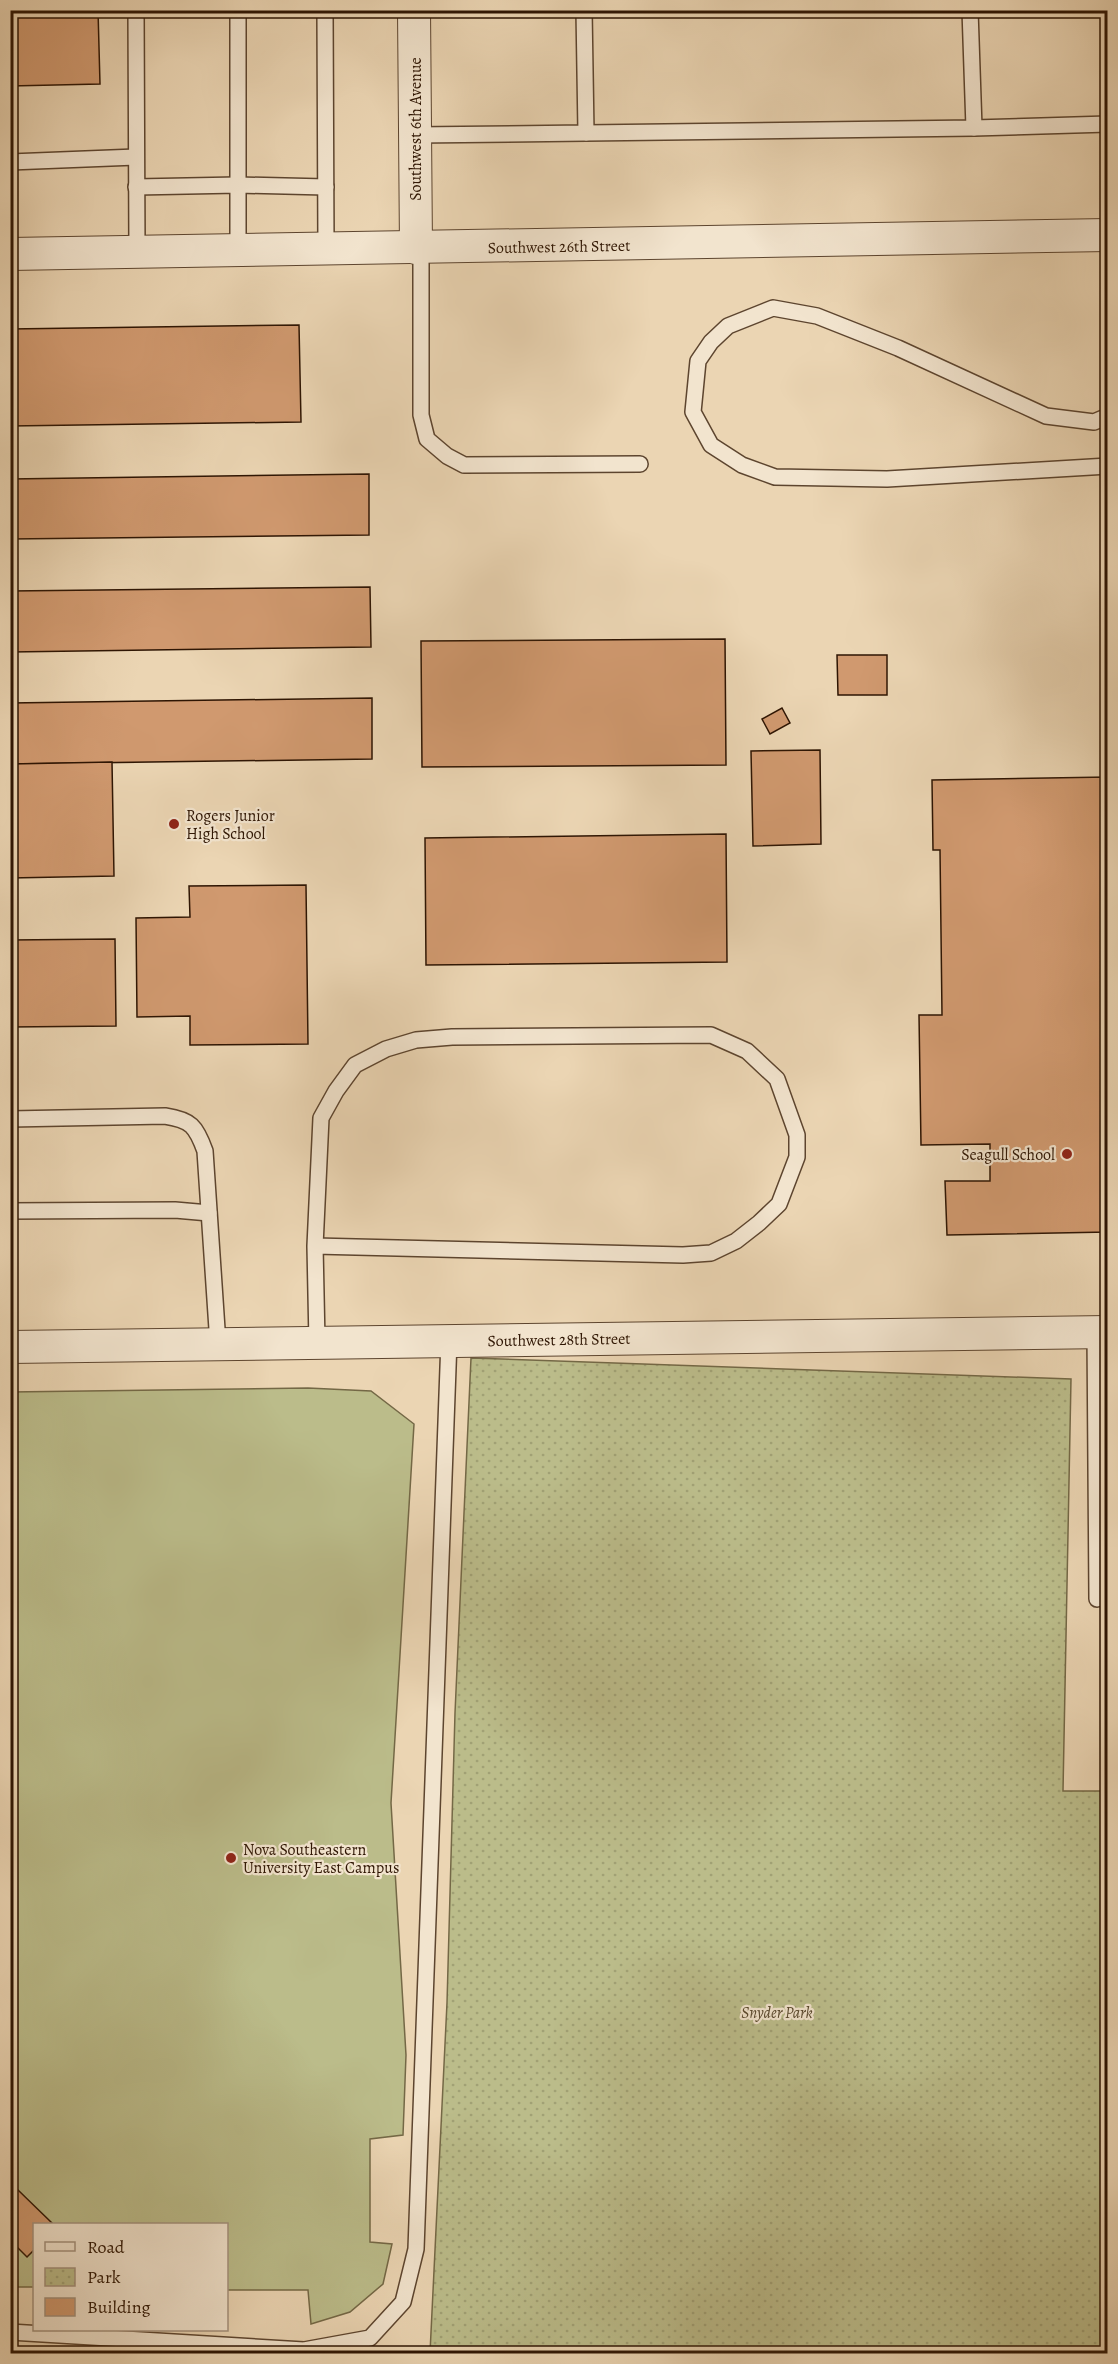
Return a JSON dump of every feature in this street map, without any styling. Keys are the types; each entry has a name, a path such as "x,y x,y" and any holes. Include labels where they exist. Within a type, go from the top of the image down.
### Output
{"street":[{"name":"Southwest 6th Avenue","path":"414,10 418,248"},
{"name":"Southwest 26th Street","path":"10,254 1107,235"},
{"name":"Southwest 28th Street","path":"10,1347 1101,1332"}],"lane":[{"path":"136,10 137,252"},
{"path":"238,10 238,250"},
{"path":"325,10 326,249"},
{"path":"584,10 586,133"},
{"path":"970,10 974,128"},
{"path":"415,135 974,128 1107,124"},
{"path":"10,162 136,158"},
{"path":"136,186 326,186"},
{"path":"418,248 421,416 427,439 447,456 465,465 640,464"},
{"path":"1107,416 1094,422 1046,416 898,348 818,316 773,308 728,326 711,342 698,362 693,412 711,445 742,465 775,477 887,479 1107,466"},
{"path":"315,1246 683,1255 711,1253 743,1235 779,1204 797,1157 797,1135 777,1079 747,1051 711,1035 452,1037 416,1040 386,1049 355,1065 336,1091 321,1118 315,1246 317,1342"},
{"path":"10,1119 165,1116 182,1119 198,1132 205,1151 218,1344"},
{"path":"10,1211 175,1210 209,1213"},
{"path":"1096,1599 1101,1332"},
{"path":"10,2332 304,2350 370,2338 404,2302 416,2249 450,1340"}],"green space":[{"name":"Snyder Park","path":"471,1358 1071,1379 1063,1791 1107,1791 1107,2353 430,2353 447,2003 455,1713"},
{"name":"Nova Southeastern University East Campus","path":"308,1388 371,1391 414,1424 391,1803 406,2055 403,2135 370,2139 370,2242 392,2244 383,2284 350,2312 311,2324 308,2290 228,2290 228,2223 33,2223 33,2287 11,2287 10,1392"}],"building":[{"path":"10,10 98,10 100,84 10,86"},
{"path":"299,325 301,422 10,426 10,329"},
{"path":"369,474 369,535 10,539 10,479"},
{"path":"370,587 371,647 10,652 10,591"},
{"path":"725,639 726,765 422,767 421,641"},
{"path":"837,655 887,655 887,695 838,695"},
{"path":"372,698 372,759 10,764 10,703"},
{"path":"782,708 790,723 770,734 762,719"},
{"path":"820,750 821,844 753,846 751,751"},
{"path":"112,762 114,876 10,878 10,764"},
{"path":"1108,777 1108,1232 947,1235 945,1181 990,1181 990,1144 921,1145 919,1015 942,1015 940,850 933,850 932,780"},
{"path":"726,834 727,962 426,965 425,838"},
{"path":"306,885 308,1044 190,1045 190,1016 137,1017 136,918 190,917 189,886"},
{"path":"115,939 116,1026 10,1027 10,940"},
{"path":"18,2190 52,2223 33,2223 33,2251 27,2257 10,2240 10,2197"}],"place":[{"name":"Rogers Junior High School","path":"174,824"},
{"name":"Seagull School","path":"1067,1154"},
{"name":"Nova Southeastern University East Campus","path":"231,1858"}]}
